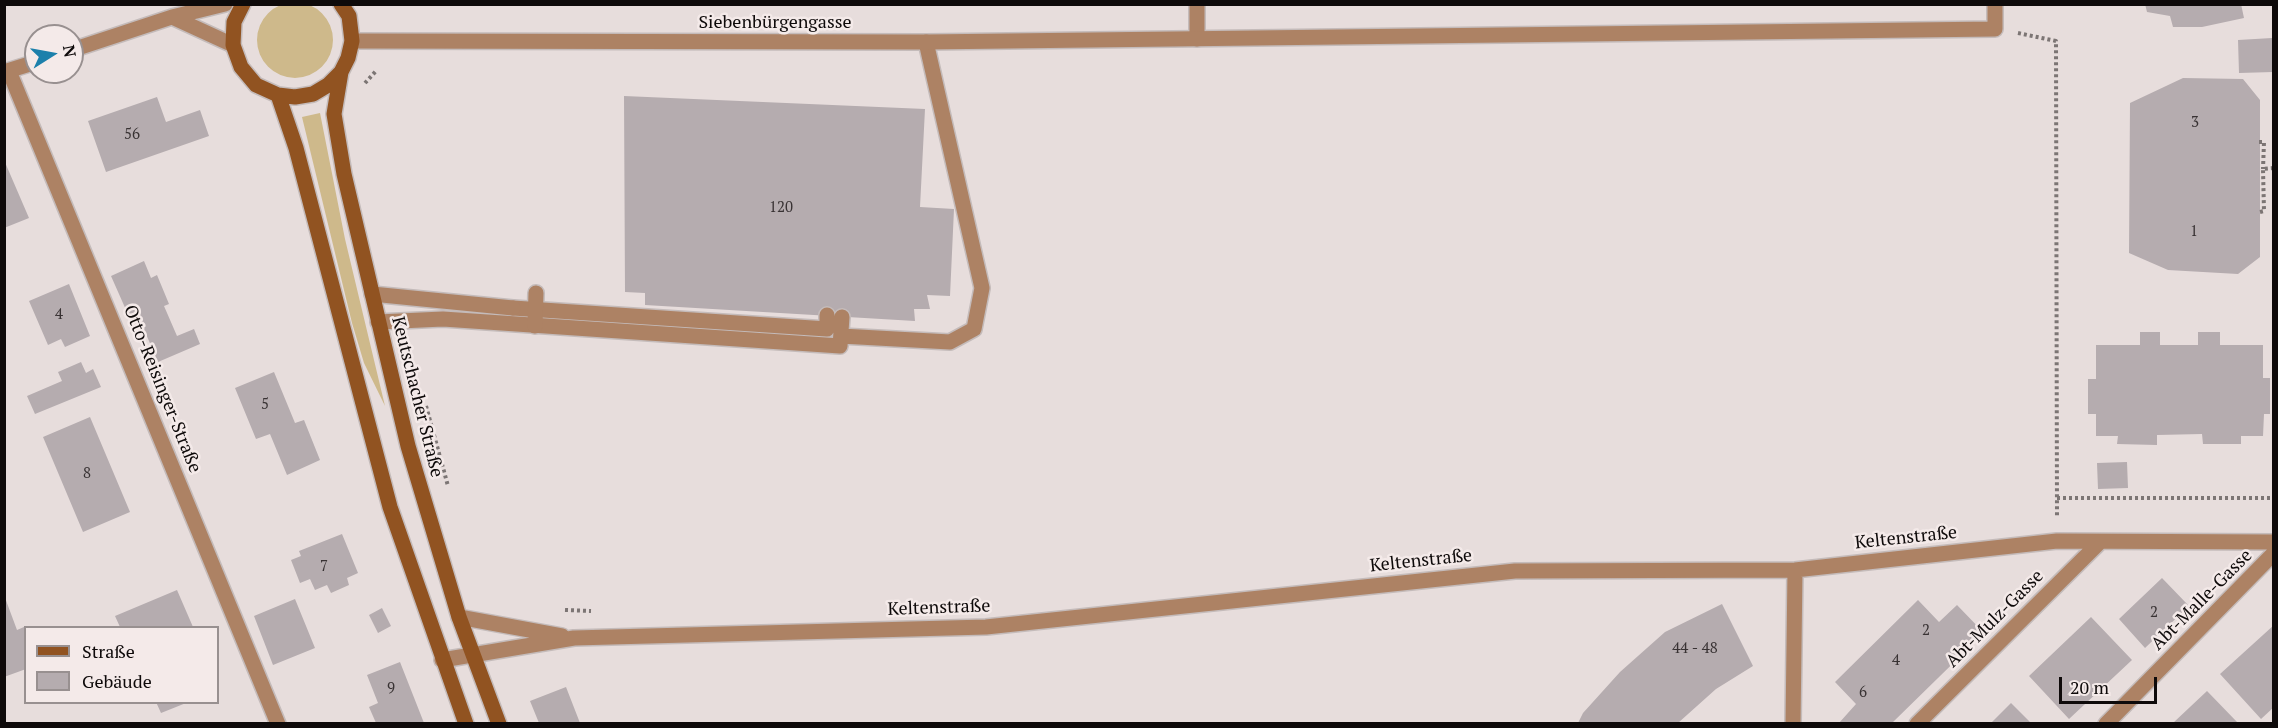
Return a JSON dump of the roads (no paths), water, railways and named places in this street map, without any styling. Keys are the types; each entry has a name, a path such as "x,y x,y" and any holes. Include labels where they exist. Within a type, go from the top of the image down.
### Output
{"main road":[{"path":"243,4 234,22 232,45 241,68 256,85 278,95 295,97 313,93 328,85 341,72"},
{"name":"Keutschacher Straße","path":"341,4 349,16 352,41 348,58 341,72 334,114 344,174 408,446 459,617 500,723"},
{"path":"278,95 296,148 390,507 466,723"}],"street":[{"path":"84,45 170,11 225,4"},
{"path":"1197,4 1197,39"},
{"name":"Siebenbürgengasse","path":"352,41 926,42 1995,29 1995,4"},
{"path":"170,11 232,45"},
{"path":"841,336 950,342 974,329 982,288 926,42"},
{"path":"7,71 24,66"},
{"name":"Otto-Reisinger-Straße","path":"7,71 278,723"},
{"path":"535,326 536,293"},
{"path":"372,294 536,310 827,329 835,316 841,336 840,346 443,319 378,322"},
{"name":"Keltenstraße","path":"442,660 574,638 986,627 1515,571 1795,570 2057,541 2274,542"},
{"name":"Abt-Mulz-Gasse","path":"1917,723 2100,542"},
{"name":"Abt-Malle-Gasse","path":"2106,723 2274,553"},
{"path":"1793,723 1795,570"},
{"name":"Keltenstraße","path":"459,617 574,638"}]}
